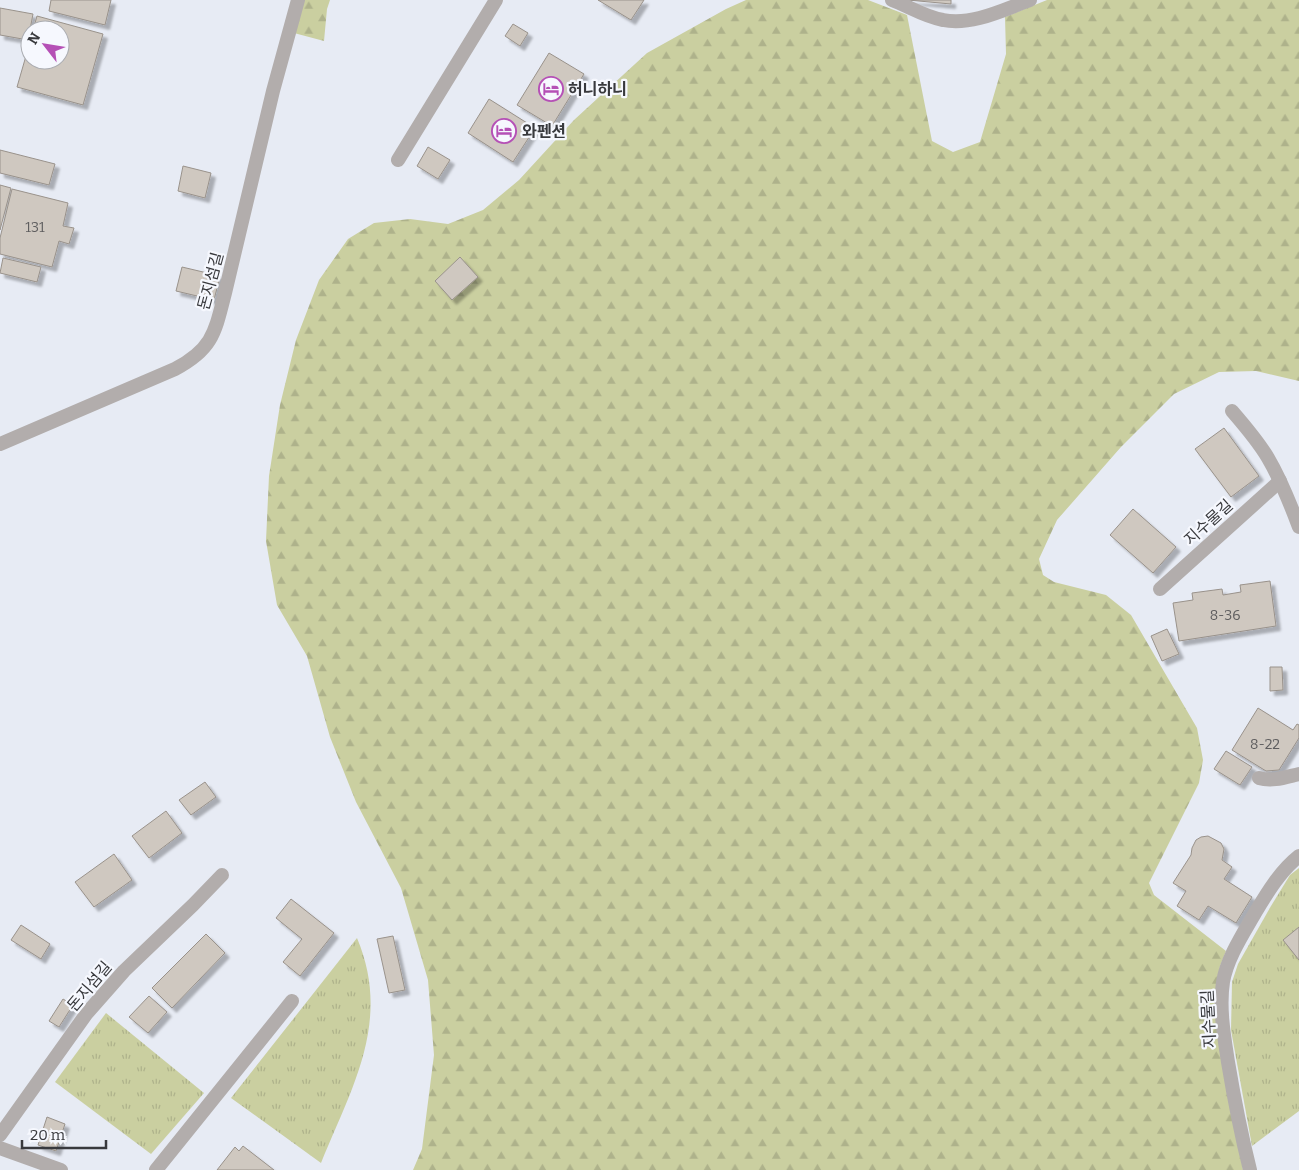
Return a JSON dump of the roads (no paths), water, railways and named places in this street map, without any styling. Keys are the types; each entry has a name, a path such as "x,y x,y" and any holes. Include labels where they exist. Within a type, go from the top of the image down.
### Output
{"lane":[{"name":"돈지섬길","path":"0,444 176,369 196,356 210,339 217,323 225,293 273,91 298,0"},
{"path":"398,160 496,0"},
{"path":"892,0 942,20 956,21 978,18 1030,0"},
{"path":"1232,411 1253,436 1268,458 1280,481 1294,500 1299,526"},
{"name":"지수물길","path":"1160,589 1280,481"},
{"path":"1259,778 1274,780 1299,774"},
{"name":"지수물길","path":"1250,1170 1233,1092 1224,1032 1222,1000 1224,980 1242,937 1266,896 1282,872 1299,856"},
{"name":"돈지섬길","path":"0,1135 87,1014 124,971 222,875"},
{"path":"156,1170 292,1002"},
{"path":"0,1148 61,1170"}],"place":[{"name":"허니하니","path":"551,89"},
{"name":"와펜션","path":"504,131"}]}
